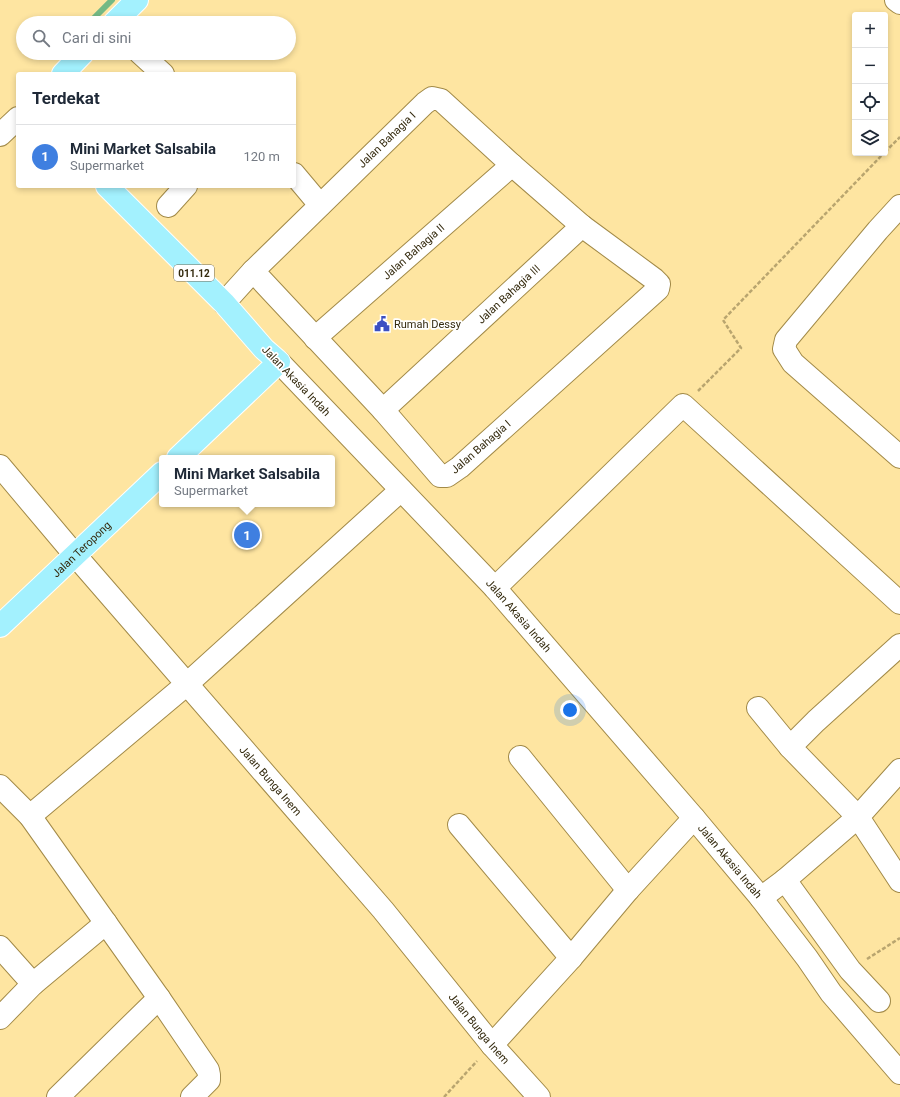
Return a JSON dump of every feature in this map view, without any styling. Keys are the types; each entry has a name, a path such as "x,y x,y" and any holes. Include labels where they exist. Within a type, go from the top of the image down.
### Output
{"main road":[{"path":"121,16 137,0"},
{"path":"64,72 77,60"},
{"name":"Jalan Akasia Indah","path":"109,188 224,303 264,349 279,362"},
{"path":"181,455 279,362"},
{"name":"Jalan Teropong","path":"0,626 159,476"}],"street":[{"path":"896,0 900,3"},
{"path":"148,60 161,72"},
{"name":"Jalan Bahagia I","path":"432,98 441,100 512,165 582,226 654,279 659,284 658,289 466,462 447,476 440,476 383,410 253,271 425,103 432,98"},
{"path":"0,135 16,120"},
{"name":"Jalan Bahagia II","path":"315,338 512,165"},
{"path":"296,176 320,205"},
{"path":"168,206 184,188"},
{"path":"900,206 878,230 786,340 784,349 793,363 900,457"},
{"name":"Jalan Bahagia III","path":"383,410 582,226"},
{"path":"224,303 253,271"},
{"name":"Jalan Akasia Indah","path":"279,362 495,588 694,818 761,898 807,958 831,993 900,1073"},
{"path":"495,588 683,405 900,603"},
{"name":"Jalan Bunga Inem","path":"0,466 75,555 383,910 492,1045 539,1097"},
{"path":"30,816 187,684 401,490"},
{"path":"790,746 900,645"},
{"path":"758,708 790,746 858,817 900,881"},
{"path":"520,757 628,890"},
{"path":"761,898 785,880 858,817 900,770"},
{"path":"0,786 30,816 208,1070 209,1080 192,1097"},
{"path":"492,1045 571,958 628,890 694,818"},
{"path":"459,825 571,958"},
{"path":"785,880 850,970 879,1001"},
{"path":"0,1018 32,984 106,923"},
{"path":"0,947 32,984"},
{"path":"58,1097 159,998"}],"path":[{"path":"888,150 900,137"},
{"path":"683,405 742,348 723,320 882,156"},
{"path":"444,1097 492,1045"}],"waterway":[{"path":"96,16 112,0"}],"place":[{"name":"Rumah Dessy","path":"382,324"},
{"name":"Mini Market Salsabila","path":"247,535"}]}
